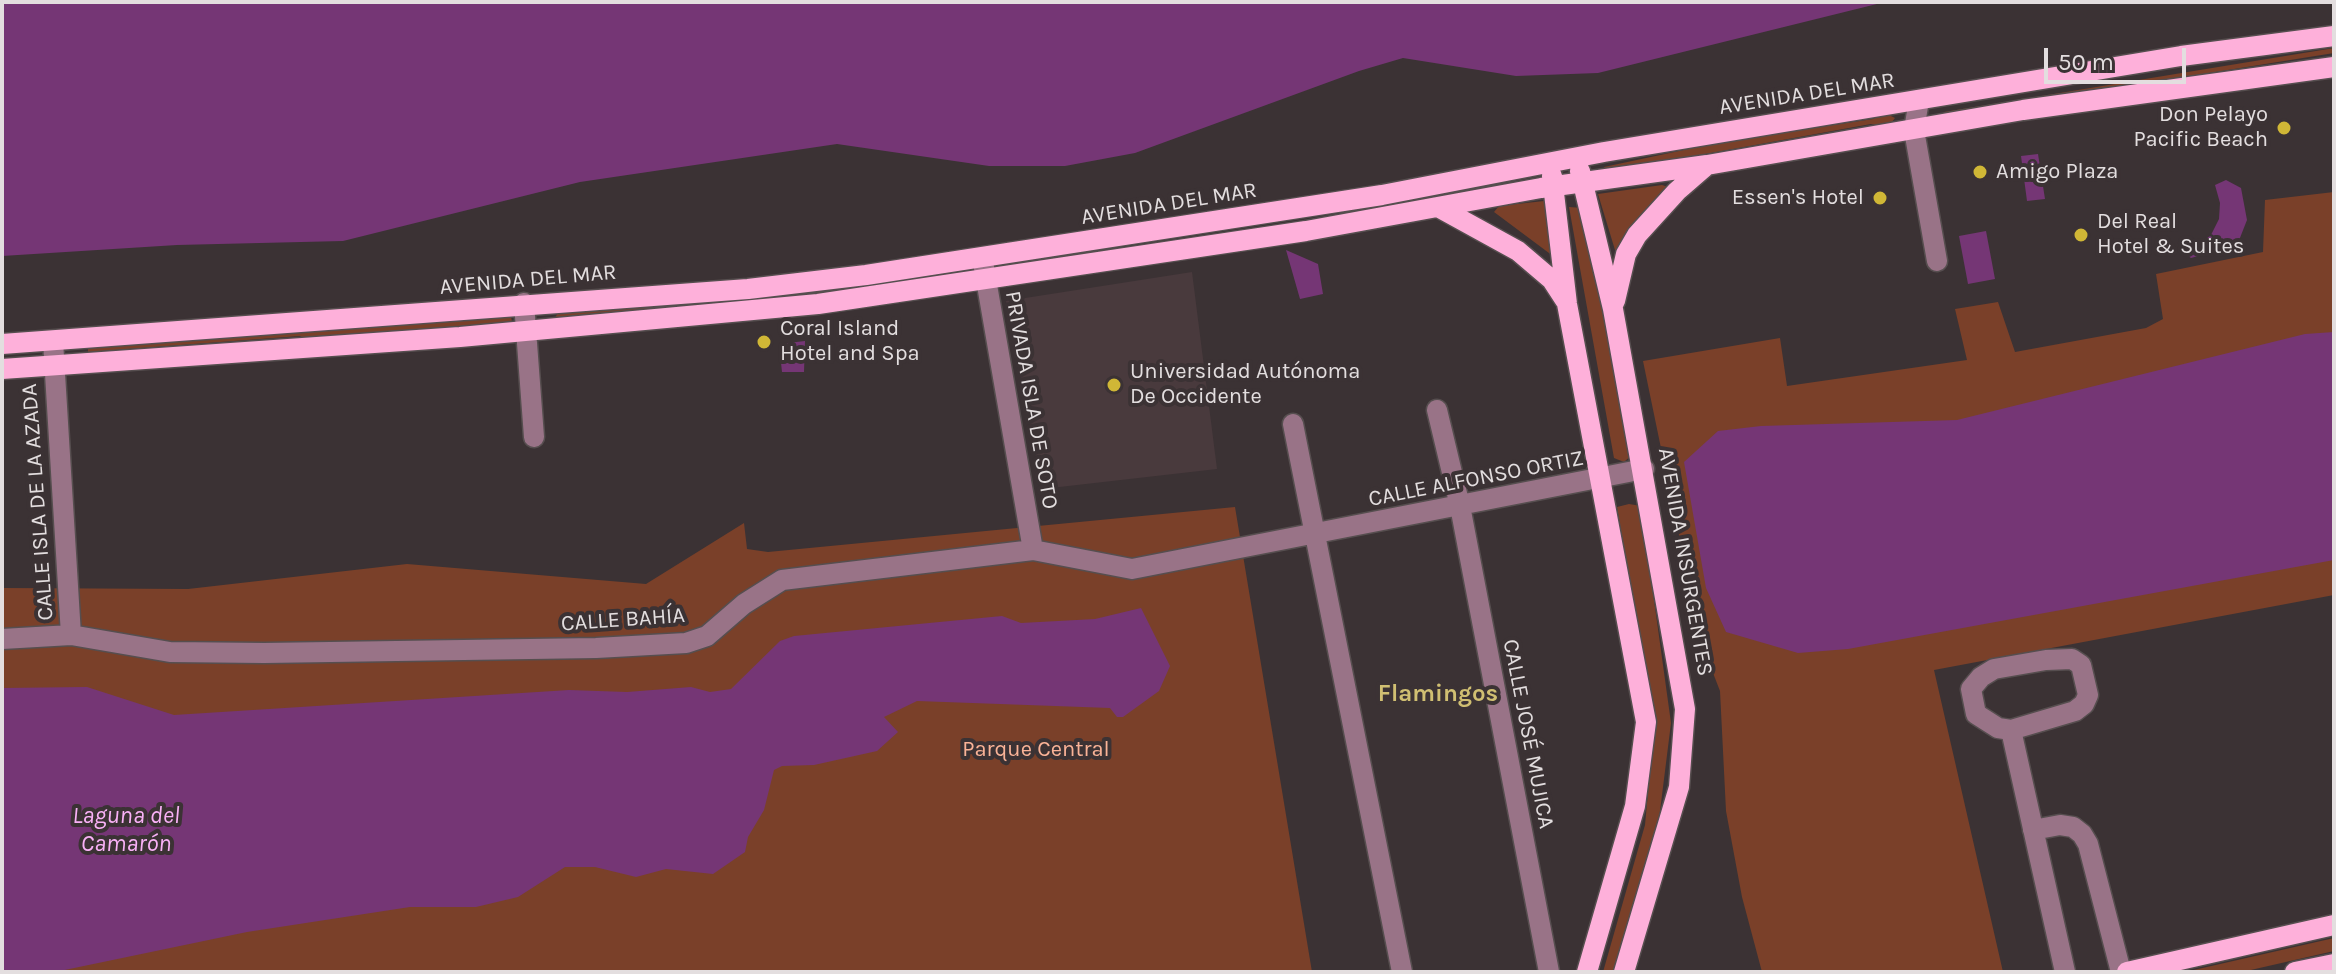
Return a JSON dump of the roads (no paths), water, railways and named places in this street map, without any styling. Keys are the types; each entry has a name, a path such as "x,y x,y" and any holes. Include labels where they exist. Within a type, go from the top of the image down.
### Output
{"main road":[{"name":"AVENIDA DEL MAR","path":"2,344 524,303 748,289 982,258 1382,195 1577,158 2181,56 2334,36"},
{"path":"2,369 527,330 818,304 986,281 1583,182 1707,165 2023,110 2334,67"},
{"name":"AVENIDA INSURGENTES","path":"1577,158 1613,309 1685,709 1679,787 1624,972"},
{"path":"1550,163 1567,304 1646,722 1635,806 1587,972"},
{"path":"1613,309 1626,254 1637,235 1677,191 1707,165"},
{"path":"1438,207 1518,251 1552,280 1567,304"},
{"path":"2124,972 2334,925"},
{"path":"2295,972 2334,964"}],"street":[{"path":"1919,100 1914,130 1937,261"},
{"name":"PRIVADA ISLA DE SOTO","path":"982,258 1033,550"},
{"path":"524,303 534,437"},
{"name":"CALLE ISLA DE LA AZADA","path":"53,341 52,366 71,635"},
{"name":"CALLE JOSÉ MUJICA","path":"1437,410 1460,506 1549,972"},
{"path":"1293,424 1402,972"},
{"name":"CALLE ALFONSO ORTIZ","path":"1317,534 1644,469"},
{"name":"CALLE BAHÍA","path":"2,639 71,635 170,652 596,648 686,643 707,636 744,604 782,580 1033,550 1132,569 1317,534"},
{"path":"2072,659 2081,665 2088,695 2084,704 2075,711 2011,730 1998,728 1976,714 1971,689 1981,677 1994,669 2046,660 2072,659"},
{"path":"2011,730 2065,972"},
{"path":"2033,830 2060,825 2073,827 2082,834 2088,844 2124,972"}],"water":[{"path":"2,2 1885,2 1598,73 1516,76 1403,58 1359,71 1135,153 1065,166 989,166 837,144 580,182 343,241 177,245 2,256"},
{"path":"2038,154 2045,199 2027,201 2021,156"},
{"path":"2226,180 2241,188 2247,220 2236,248 2226,241 2212,252 2191,258 2181,251 2181,246 2201,242 2211,235 2219,219 2220,203 2215,185"},
{"path":"1986,231 1995,279 1968,284 1959,236"},
{"path":"1286,250 1318,264 1323,294 1300,299"},
{"path":"2334,332 2334,560 1848,649 1798,653 1726,632 1706,588 1684,462 1718,431 1761,426 1957,420 2305,334"},
{"path":"805,341 804,372 782,372 779,344"},
{"name":"Laguna del Camarón","path":"1141,608 1170,666 1159,691 1123,717 1117,717 1110,708 917,701 884,717 898,732 877,751 814,765 782,766 774,770 764,810 748,837 745,852 713,874 666,869 636,877 595,867 565,867 518,897 476,907 410,907 247,932 55,972 2,972 2,688 87,687 174,715 569,690 627,692 691,687 710,692 731,689 780,641 794,636 1002,616 1021,623 1095,619"}],"place":[{"name":"Don Pelayo Pacific Beach","path":"2284,128"},
{"name":"Amigo Plaza","path":"1980,172"},
{"name":"Essen's Hotel","path":"1880,198"},
{"name":"Del Real Hotel & Suites","path":"2081,235"},
{"name":"Coral Island Hotel and Spa","path":"764,342"},
{"name":"Universidad Autónoma De Occidente","path":"1114,385"}],"district":[{"name":"Flamingos","path":"1438,694"}],"park label":[{"name":"Parque Central","path":"1036,750"}]}
